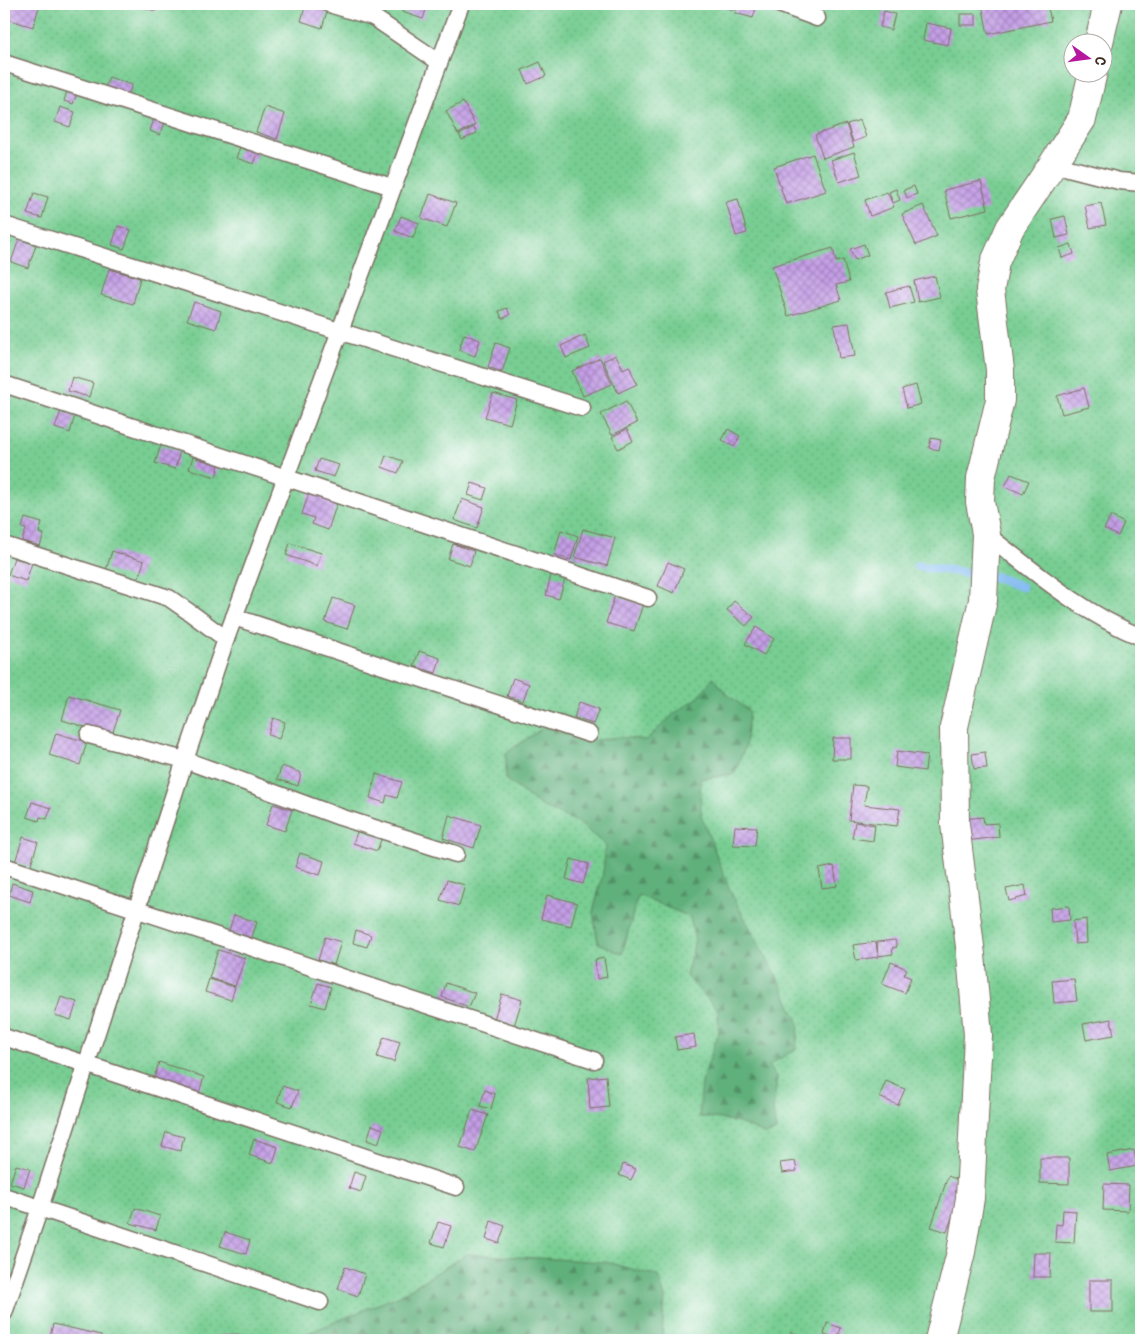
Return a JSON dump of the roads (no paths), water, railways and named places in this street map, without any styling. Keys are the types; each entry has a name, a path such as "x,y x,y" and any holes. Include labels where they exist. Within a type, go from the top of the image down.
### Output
{"street":[{"path":"1102,32 1108,4"},
{"path":"939,1340 961,1252 970,1198 978,1036 971,955 955,824 954,727 983,600 986,544 980,502 981,478 1000,400 1000,370 990,290 995,262 1010,228 1082,119 1090,82"}],"lane":[{"path":"329,4 373,17 439,62"},
{"path":"4,1313 226,639 461,4"},
{"path":"779,4 817,18"},
{"path":"4,63 392,187"},
{"path":"1054,164 1119,181 1141,184"},
{"path":"4,225 582,408"},
{"path":"4,384 648,598"},
{"path":"986,544 1117,627 1141,636"},
{"path":"4,545 169,598 226,639"},
{"path":"234,617 589,734"},
{"path":"89,735 185,760 340,817 456,854"},
{"path":"4,866 136,911 594,1060"},
{"path":"4,1036 456,1187"},
{"path":"4,1196 320,1302"}],"waterway":[{"path":"917,566 996,577 1022,587"}]}
